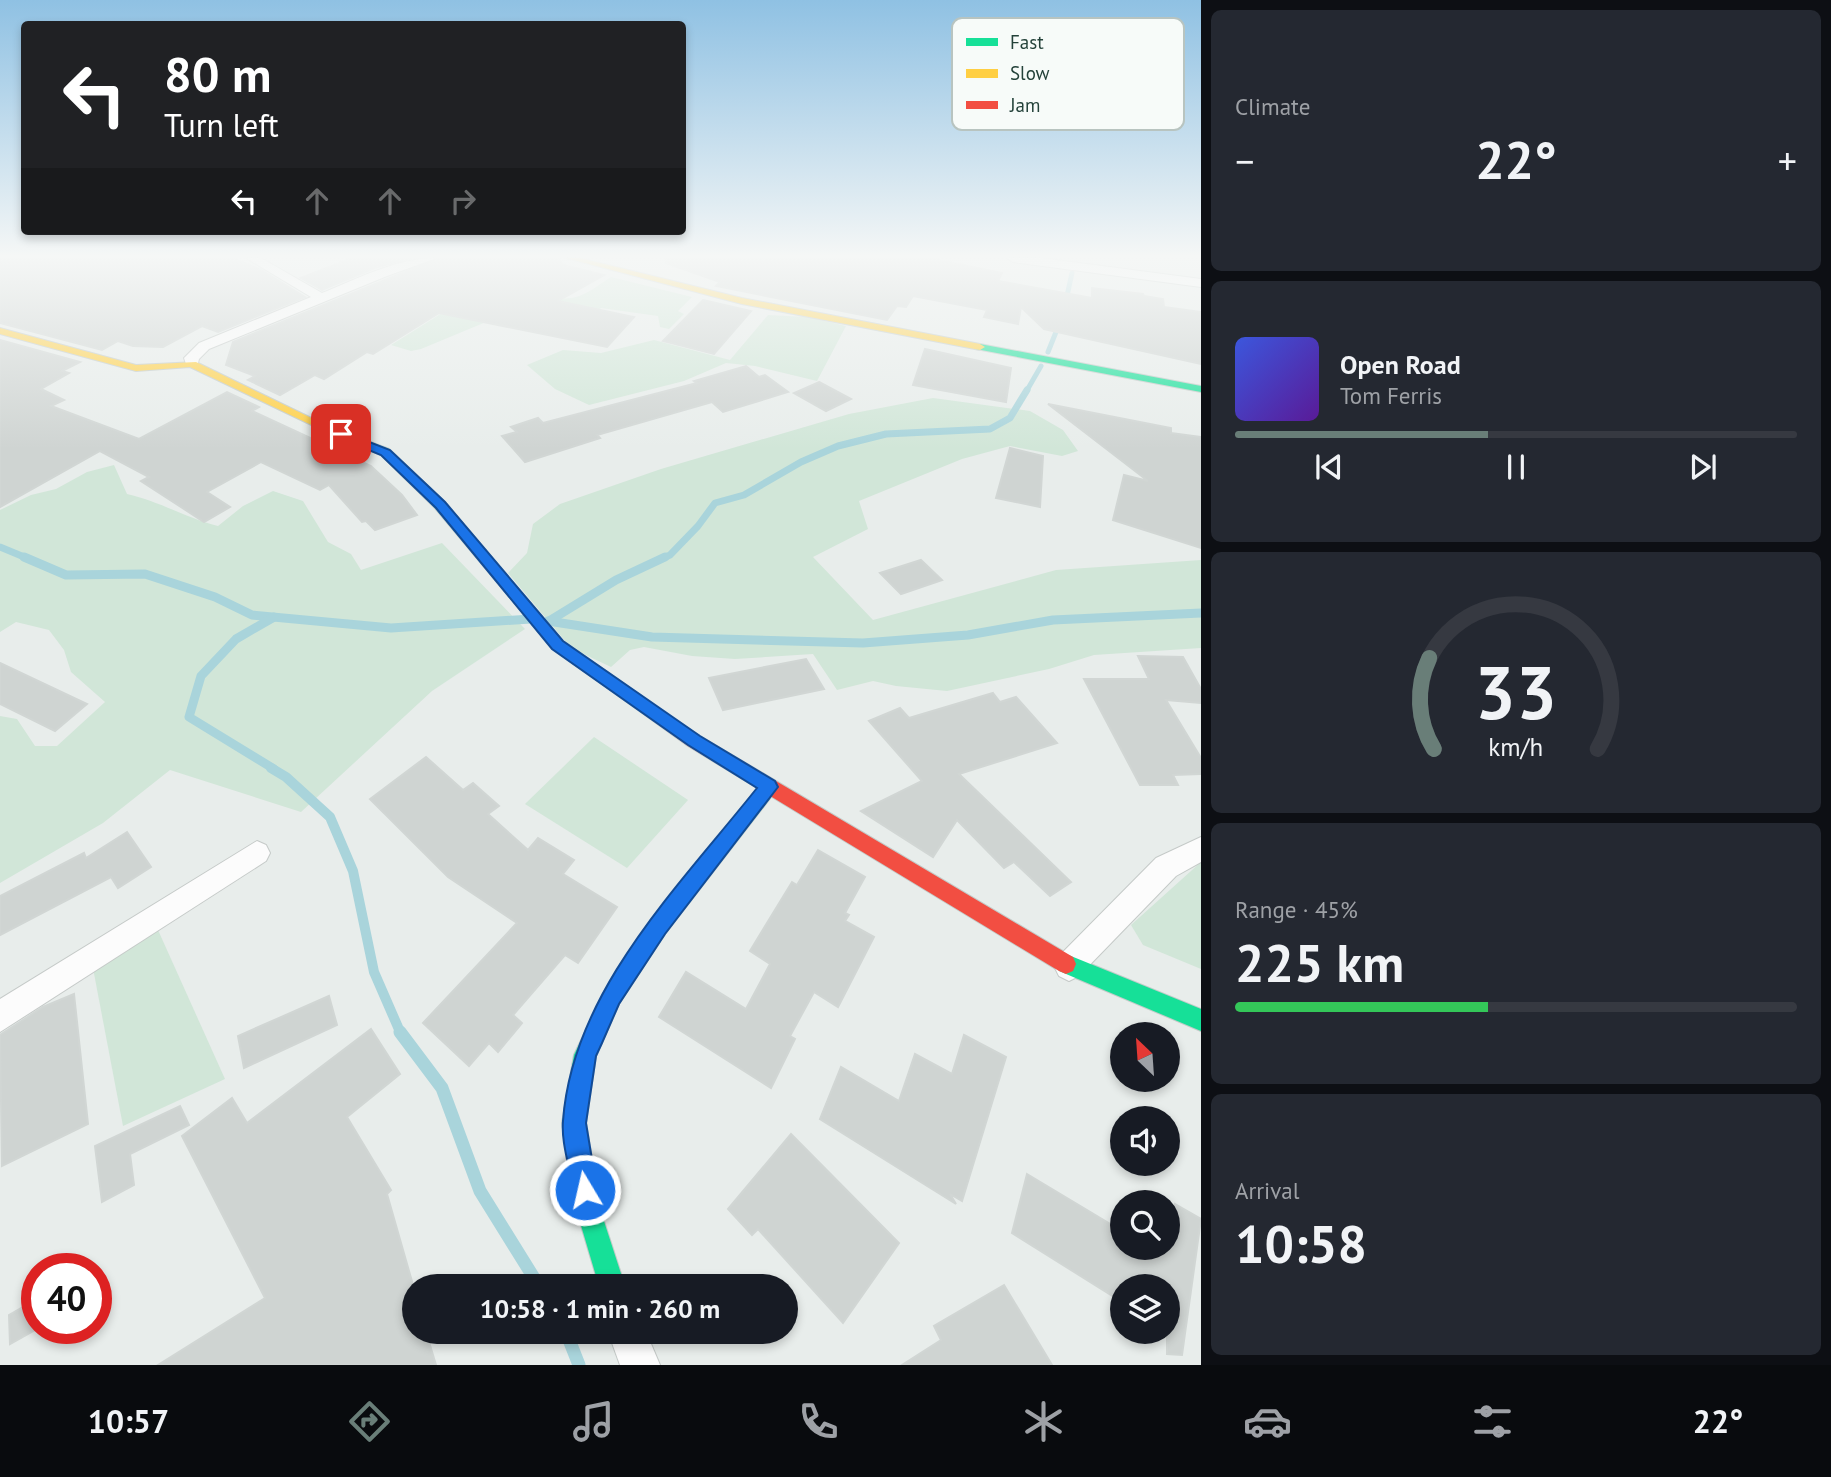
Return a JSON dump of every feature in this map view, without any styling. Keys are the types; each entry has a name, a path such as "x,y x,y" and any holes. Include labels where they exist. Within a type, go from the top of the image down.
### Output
{"street":[{"path":"192,364 191,358 204,346 263,322"},
{"path":"850,322 1201,389"},
{"path":"0,331 136,368 192,364 319,425 385,452 440,505 558,645 694,741 1069,966 1201,1020"},
{"path":"608,1274 589,1212 574,1123 585,1055 611,997 658,927 769,787"},
{"path":"1069,966 1166,867 1201,849"},
{"path":"0,1017 257,853"},
{"path":"631,1344 640,1365"}],"green space":[{"path":"428,322 494,322 486,322 421,349 411,351 391,345"},
{"path":"659,322 676,322 669,329 660,327"},
{"path":"762,322 827,322 846,326 817,381 755,366 726,363 684,381 589,405 555,389 527,365 563,350 601,353 654,340 730,360"},
{"path":"933,398 1030,411 1063,430 1078,451 1062,456 1010,446 962,459 859,501 868,529 813,557 873,620 1056,570 1201,560 1201,648 1094,655 1049,669 947,691 873,681 837,690 813,654 735,659 692,656 644,647 630,650 611,667 571,648 508,573 527,553 533,524 560,504 661,469 849,414"},
{"path":"114,465 127,494 218,526 243,506 273,491 303,501 328,542 351,554 361,570 442,543 525,629 432,691 301,812 170,770 103,823 0,883 0,716 17,719 35,746 57,746 105,702 71,672 64,650 49,630 16,622 0,632 0,510 31,495 56,489 87,472"},
{"path":"594,737 688,800 627,868 525,804"},
{"path":"1201,862 1201,969 1143,945 1131,925"},
{"path":"158,930 225,1079 123,1126 92,963"}],"building":[{"path":"244,322 218,332 202,326 163,347 133,346 118,341 102,350 0,323"},
{"path":"283,322 425,322 373,354 367,352 324,379 315,375 280,395 248,380 255,376 226,365 233,342"},
{"path":"482,322 630,322 607,347"},
{"path":"682,322 742,322 714,354 663,341"},
{"path":"1036,322 1201,322 1201,364 1044,329"},
{"path":"0,340 80,362 62,371 69,373 41,389 64,400 51,406 139,439 227,392 259,407 252,411 371,466 402,495 417,515 375,530 366,521 362,522 329,485 320,490 261,462 207,492 230,507 204,522 141,481 149,477 100,451 0,507"},
{"path":"925,349 1011,368 1006,402 913,385"},
{"path":"746,366 759,377 765,375 788,392 723,412 712,402 597,435 600,438 525,462 502,436 517,432 511,427 538,418 543,423 697,383 694,381"},
{"path":"819,382 851,399 826,411 794,393"},
{"path":"1048,404 1171,428 1171,433 1201,437 1201,548 1113,520 1124,475 1148,481"},
{"path":"1010,448 1043,456 1040,507 996,498"},
{"path":"921,560 942,580 901,594 880,573"},
{"path":"1138,656 1183,657 1201,689 1201,703 1166,700 1201,758 1201,774 1173,775 1178,785 1140,785 1084,679 1149,679"},
{"path":"806,659 824,689 723,710 709,678"},
{"path":"0,663 87,704 55,731 0,704"},
{"path":"993,693 1000,702 1016,697 1057,743 959,774 1071,882 1050,896 1014,862 1004,868 957,820 933,857 861,811 922,781 869,721 900,708 909,718"},
{"path":"426,757 463,790 473,783 499,806 488,814 528,850 538,838 574,860 563,874 617,907 578,963 565,955 513,1015 522,1023 498,1052 489,1043 469,1066 423,1023 517,923 448,877 370,799"},
{"path":"127,832 151,867 118,888 111,877 0,935 0,896 84,853 86,858"},
{"path":"818,850 865,877 845,913 849,915 845,921 874,937 838,1007 814,992 790,1036 795,1039 771,1088 659,1017 686,972 746,1009 770,964 750,951 792,882 797,885"},
{"path":"74,994 88,1124 2,1166 0,1035 43,1007"},
{"path":"329,996 337,1025 244,1068 238,1036"},
{"path":"371,1029 400,1074 347,1117 391,1190 387,1194 410,1274 402,1274 402,1344 430,1344 436,1365 158,1365 265,1298 182,1136 232,1098 247,1123"},
{"path":"964,1035 1006,1057 962,1201 950,1194 956,1204 820,1119 841,1067 899,1101 915,1054 952,1074"},
{"path":"180,1106 189,1125 130,1154 134,1185 102,1202 95,1146"},
{"path":"791,1134 899,1243 843,1323 758,1229 752,1235 728,1209"},
{"path":"1027,1174 1110,1224 1110,1260 1180,1260 1180,1207 1201,1219 1182,1355 1167,1354 1167,1344 1180,1344 1180,1274 1110,1274 1110,1294 1012,1233"},
{"path":"1004,1285 1052,1365 902,1365 941,1340 934,1326"},
{"path":"21,1308 21,1338 10,1344 9,1315"}],"waterway":[{"path":"1048,352 1060,322"},
{"path":"1026,392 1041,366"},
{"path":"661,559 670,555 698,526 715,503 744,495 801,462 838,446 886,434 990,429 1010,418 1027,390"},
{"path":"0,547 29,559"},
{"path":"24,557 66,575 145,574 215,597 252,615 274,617"},
{"path":"549,621 616,580 665,557"},
{"path":"548,621 652,637 863,643 968,635 1053,620 1201,613"},
{"path":"274,617 391,628 531,619"},
{"path":"274,617 236,639 201,676 189,717 274,769"},
{"path":"271,768 286,777 330,817 353,871 374,972 400,1032"},
{"path":"400,1032 442,1088 480,1191 532,1274"},
{"path":"571,1344 579,1365"}],"traffic: fast":[{"path":"980,347 1201,389"},
{"path":"328,429 385,452 440,505 558,645 651,711"},
{"path":"608,1274 589,1212 574,1123 585,1055 612,997 658,927 769,787"},
{"path":"1066,964 1201,1020"}],"traffic: slow":[{"path":"849,322 980,347"},
{"path":"0,331 136,368 192,364 328,429"}],"traffic: jam":[{"path":"651,711 694,741 1066,964"}],"route":[{"path":"341,434 385,452 440,505 558,645 694,741 769,787 658,927 611,997 585,1055 574,1123 585,1190"}]}
